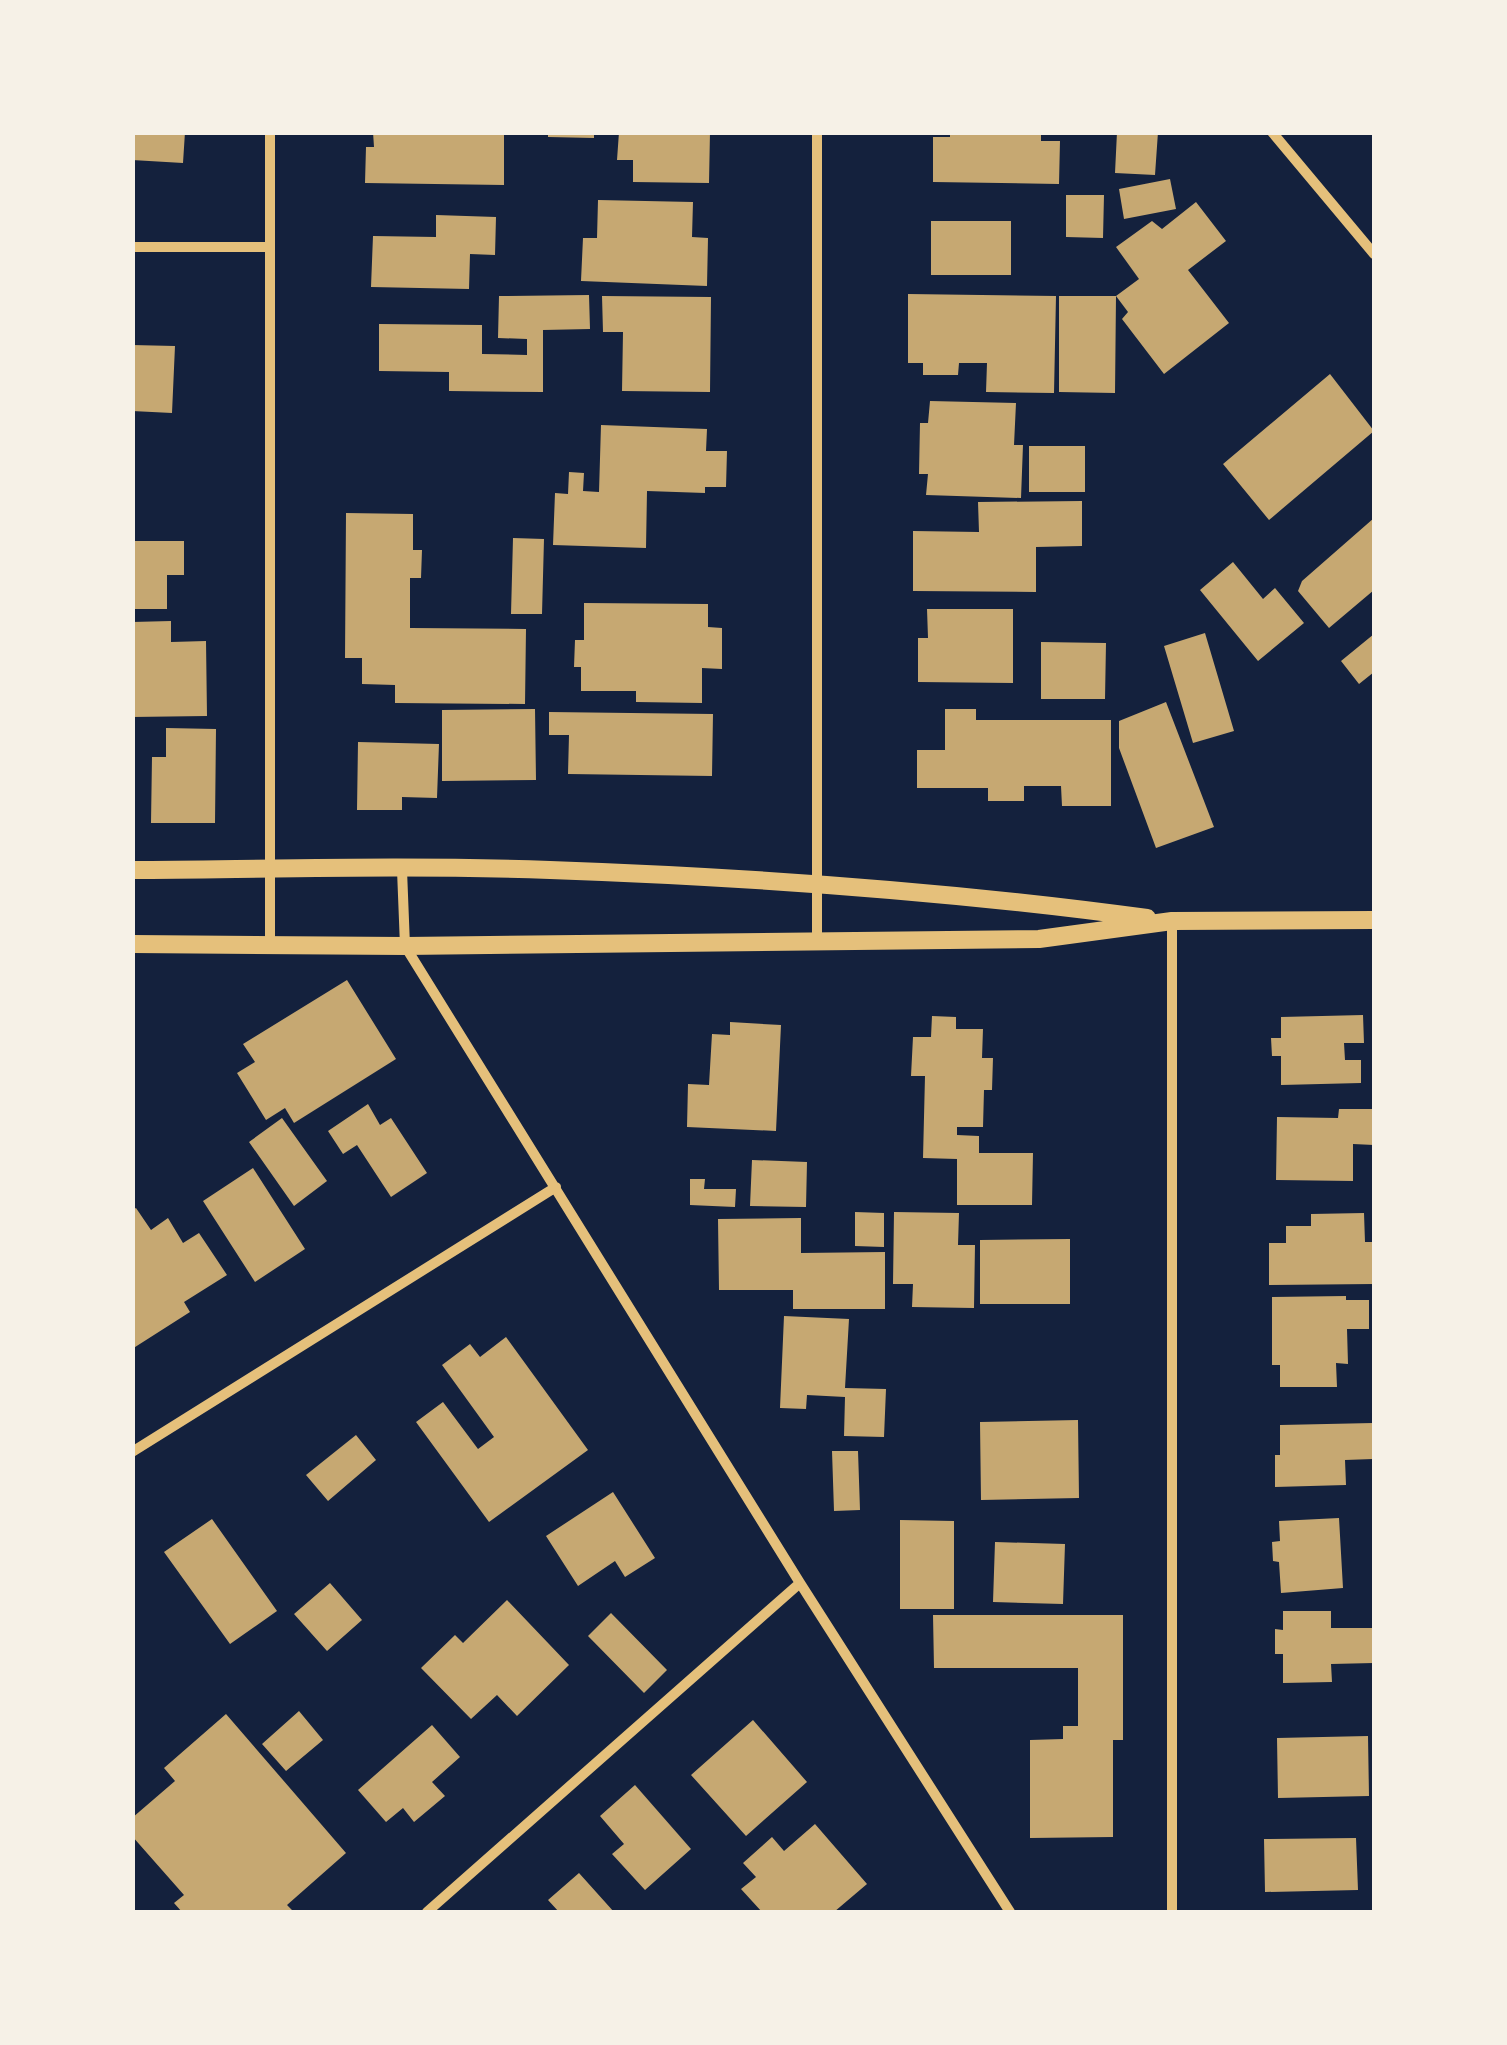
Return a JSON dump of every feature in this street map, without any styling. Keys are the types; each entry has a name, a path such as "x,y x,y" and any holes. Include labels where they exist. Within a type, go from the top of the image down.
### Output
{"street":[{"path":"270,132 270,944"},
{"path":"817,132 817,942"},
{"path":"1272,132 1374,254"},
{"path":"132,247 270,247"},
{"path":"132,870 546,870 817,883 1172,921"},
{"path":"402,870 405,946 800,1584 1010,1912"},
{"path":"132,944 405,946 1038,939 1172,921 1374,920"},
{"path":"1172,921 1172,1912"},
{"path":"132,1452 556,1187"},
{"path":"428,1912 800,1584"}],"building":[{"path":"132,132 185,132 183,163 132,160"},
{"path":"373,132 504,132 504,185 365,183 366,147 374,147"},
{"path":"548,132 594,132 594,138 548,137"},
{"path":"619,132 710,132 709,183 633,182 633,160 617,160"},
{"path":"950,132 1041,132 1041,141 1060,141 1059,184 933,182 933,137 950,137"},
{"path":"1117,132 1158,132 1155,175 1115,173"},
{"path":"1170,179 1176,209 1124,219 1119,189"},
{"path":"1066,195 1104,195 1103,238 1066,237"},
{"path":"598,200 693,202 692,237 708,238 707,286 581,281 583,238 597,238"},
{"path":"1196,202 1226,241 1188,270 1229,323 1164,374 1122,319 1128,312 1116,296 1139,279 1116,247 1152,221 1162,229"},
{"path":"436,215 496,217 495,255 470,254 469,289 371,287 373,236 436,237"},
{"path":"931,221 1011,221 1011,275 931,275"},
{"path":"908,294 1056,296 1054,393 986,392 987,363 959,363 958,375 923,375 923,363 908,363"},
{"path":"589,295 590,329 543,330 543,392 449,391 449,372 379,371 379,324 482,325 482,354 527,355 527,339 498,338 499,296"},
{"path":"602,296 711,297 710,392 622,391 623,332 603,332"},
{"path":"1059,296 1116,296 1115,393 1059,392"},
{"path":"132,345 175,346 172,413 132,411"},
{"path":"1330,374 1374,431 1269,520 1223,464"},
{"path":"930,401 1016,403 1014,445 1023,445 1021,498 926,495 928,474 919,474 920,423 928,423"},
{"path":"601,425 707,429 706,451 727,451 726,487 705,487 705,493 647,491 646,548 553,545 555,493 568,494 569,472 584,473 583,491 599,492"},
{"path":"1029,446 1085,446 1085,492 1029,492"},
{"path":"1082,501 1082,546 1036,547 1036,592 913,591 913,531 979,532 978,502"},
{"path":"346,513 413,514 413,550 422,550 421,578 410,578 410,628 526,629 525,704 395,703 395,685 362,684 362,658 345,658"},
{"path":"1374,518 1374,590 1329,628 1298,591 1302,581"},
{"path":"513,538 544,539 542,614 511,614"},
{"path":"132,541 184,541 184,575 167,575 167,609 132,609"},
{"path":"1233,562 1263,599 1275,588 1304,623 1258,661 1200,590"},
{"path":"584,603 708,604 708,627 722,628 722,669 702,668 702,703 636,702 636,691 581,691 581,667 574,667 575,640 584,640"},
{"path":"927,609 1013,609 1013,683 918,682 918,638 928,638"},
{"path":"171,621 171,642 206,641 207,716 132,717 132,622"},
{"path":"1205,633 1234,731 1193,743 1164,646"},
{"path":"1374,634 1374,672 1359,684 1341,661"},
{"path":"1041,642 1106,643 1105,699 1041,699"},
{"path":"1166,702 1214,827 1156,848 1119,748 1119,721"},
{"path":"535,709 536,780 442,781 442,710"},
{"path":"945,709 976,709 976,720 1111,720 1111,806 1062,806 1061,786 1024,786 1024,801 988,801 988,788 917,788 917,750 945,750"},
{"path":"549,712 713,714 712,776 568,774 569,735 549,735"},
{"path":"166,728 216,729 215,823 151,823 152,757 166,757"},
{"path":"358,742 439,744 437,798 402,797 402,810 357,810"},
{"path":"347,980 396,1059 294,1123 285,1108 266,1120 237,1073 255,1062 243,1044"},
{"path":"1363,1015 1364,1043 1344,1043 1345,1060 1361,1060 1361,1083 1281,1085 1281,1056 1272,1056 1271,1038 1281,1038 1281,1017"},
{"path":"932,1016 956,1017 956,1029 983,1029 982,1058 993,1058 992,1090 984,1090 983,1127 957,1127 957,1135 979,1136 979,1153 1033,1153 1032,1205 957,1205 957,1159 923,1158 925,1076 911,1076 913,1037 931,1037"},
{"path":"730,1022 781,1025 776,1131 687,1127 688,1084 709,1085 712,1034 730,1035"},
{"path":"368,1104 380,1125 391,1118 427,1173 391,1197 357,1145 343,1154 328,1131"},
{"path":"1339,1109 1374,1109 1374,1145 1353,1144 1353,1181 1276,1180 1277,1117 1338,1118"},
{"path":"282,1118 327,1181 294,1206 249,1142"},
{"path":"752,1160 807,1162 806,1207 750,1206"},
{"path":"253,1168 305,1249 255,1282 203,1201"},
{"path":"690,1179 705,1179 704,1189 736,1189 735,1207 690,1205"},
{"path":"136,1208 151,1230 168,1218 183,1243 199,1233 227,1275 184,1302 190,1312 132,1349 132,1210"},
{"path":"855,1212 884,1213 884,1247 855,1246"},
{"path":"894,1212 959,1213 958,1245 975,1245 974,1308 912,1307 913,1284 893,1284"},
{"path":"1364,1213 1365,1242 1374,1242 1374,1284 1269,1285 1269,1243 1286,1243 1286,1226 1311,1226 1311,1214"},
{"path":"801,1218 801,1253 885,1252 885,1309 793,1309 793,1290 719,1290 718,1219"},
{"path":"1070,1239 1070,1304 980,1304 980,1240"},
{"path":"1346,1296 1346,1300 1369,1300 1369,1329 1347,1329 1348,1364 1336,1363 1337,1387 1280,1387 1280,1365 1272,1365 1272,1297"},
{"path":"784,1316 849,1319 845,1388 886,1389 884,1437 844,1436 845,1397 807,1395 806,1409 780,1408"},
{"path":"506,1337 588,1450 489,1522 416,1422 443,1402 478,1449 494,1437 442,1365 470,1344 480,1357"},
{"path":"1078,1420 1079,1498 981,1500 980,1422"},
{"path":"1373,1423 1373,1459 1345,1460 1346,1485 1275,1487 1280,1425"},
{"path":"356,1435 376,1460 328,1501 306,1475"},
{"path":"832,1451 858,1451 860,1510 834,1511"},
{"path":"613,1492 655,1558 625,1577 615,1561 578,1586 546,1536"},
{"path":"1339,1518 1343,1588 1281,1593 1279,1562 1273,1561 1272,1542 1280,1541 1279,1521"},
{"path":"212,1519 277,1611 230,1644 164,1552"},
{"path":"900,1520 954,1521 954,1609 900,1609"},
{"path":"995,1542 1065,1544 1063,1604 993,1602"},
{"path":"330,1583 362,1620 327,1651 294,1614"},
{"path":"507,1600 569,1665 517,1716 497,1695 471,1719 421,1668 455,1635 463,1643"},
{"path":"1283,1611 1331,1611 1331,1628 1374,1628 1374,1663 1331,1664 1332,1682 1283,1683 1283,1654 1275,1654 1275,1629 1283,1630"},
{"path":"611,1613 667,1670 644,1693 588,1636"},
{"path":"933,1615 1123,1615 1123,1740 1113,1740 1113,1837 1030,1838 1030,1740 1063,1739 1063,1726 1078,1726 1078,1668 934,1668"},
{"path":"299,1711 323,1740 286,1771 262,1744"},
{"path":"226,1714 346,1853 287,1905 294,1912 182,1912 174,1903 184,1895 132,1836 132,1818 175,1781 164,1768"},
{"path":"753,1720 807,1782 746,1836 691,1775"},
{"path":"432,1725 460,1757 432,1782 445,1796 414,1822 403,1808 386,1822 358,1790"},
{"path":"1368,1736 1369,1796 1278,1798 1277,1738"},
{"path":"635,1785 691,1849 645,1890 612,1854 624,1844 600,1816"},
{"path":"815,1824 867,1884 834,1912 762,1912 741,1889 756,1877 743,1863 772,1837 784,1851"},
{"path":"1356,1838 1358,1890 1265,1892 1264,1839"},
{"path":"579,1873 614,1912 559,1912 548,1900"}]}
